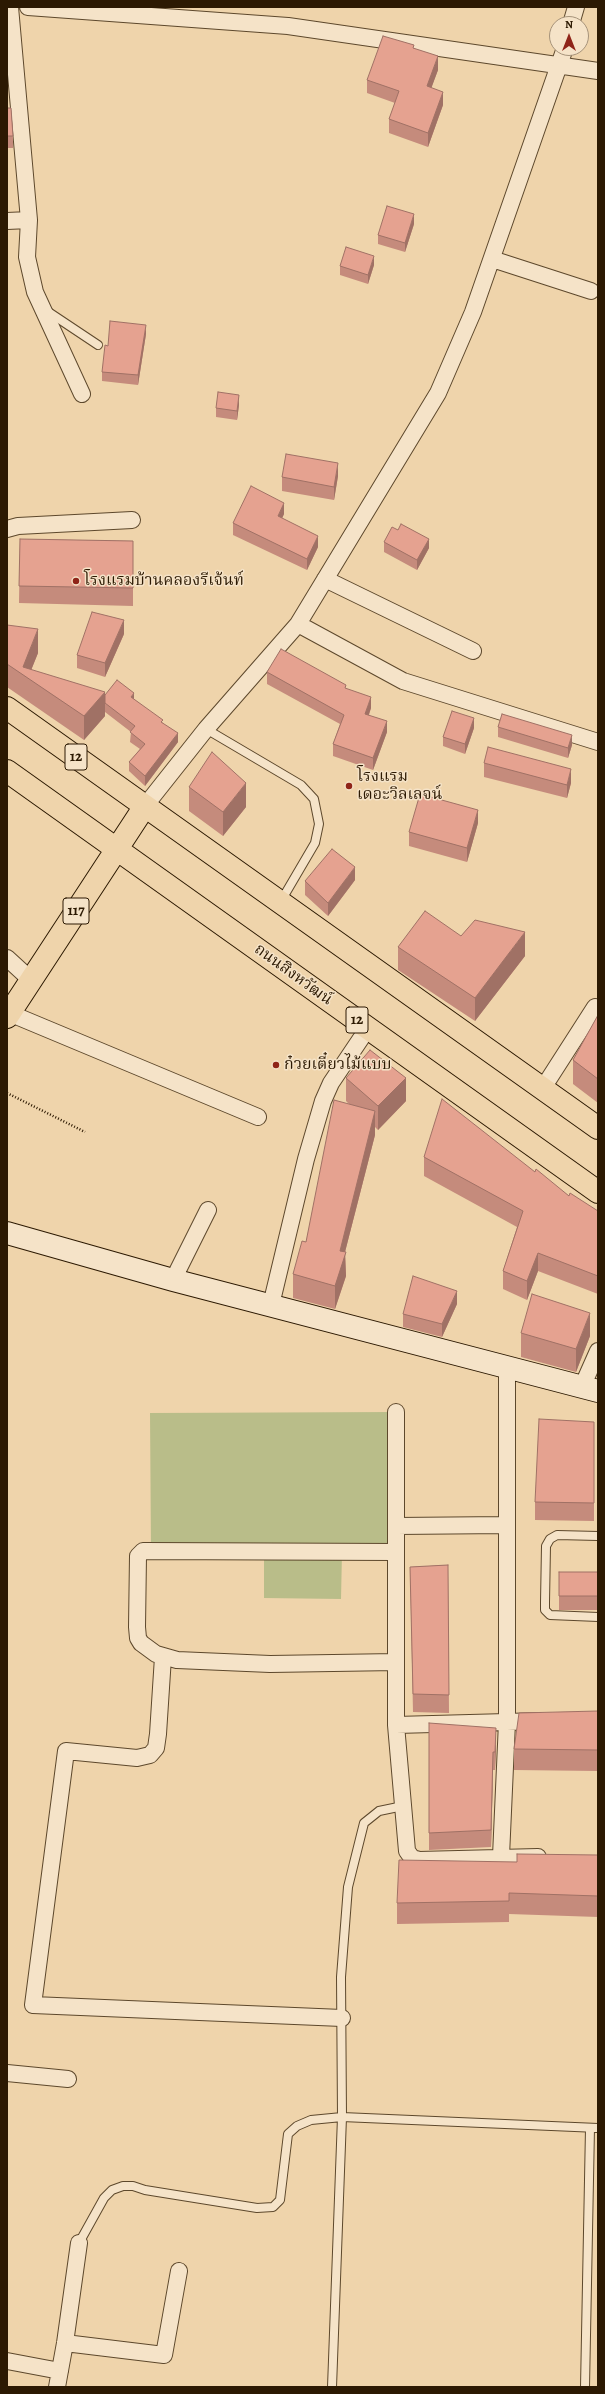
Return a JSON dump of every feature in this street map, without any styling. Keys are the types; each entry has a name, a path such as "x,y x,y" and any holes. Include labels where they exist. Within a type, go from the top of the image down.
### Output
{"main road":[{"name":"12","path":"7,708 598,1128"},
{"name":"ถนนสิงหวัฒน์","path":"7,771 598,1192"},
{"name":"117","path":"8,1015 116,848 145,806"}],"street":[{"path":"10,7 29,220 27,257 35,292 82,394"},
{"path":"28,7 204,13 598,71"},
{"path":"145,806 206,730 298,624 438,393 473,312 563,56"},
{"path":"7,221 29,220"},
{"path":"492,259 591,291"},
{"path":"7,529 18,526 132,520"},
{"path":"325,579 472,651"},
{"path":"298,624 403,681 598,742"},
{"path":"7,958 31,980"},
{"path":"543,1088 595,1007"},
{"path":"8,1015 258,1117"},
{"path":"271,1305 306,1159 323,1101 331,1083 368,1028"},
{"path":"173,1280 208,1210"},
{"path":"7,1233 173,1280 590,1389 598,1350"},
{"path":"500,1856 507,1722 507,1368"},
{"path":"396,1412 396,1725 406,1848 412,1858 419,1860 500,1856 553,1857"},
{"path":"396,1526 506,1525"},
{"path":"396,1552 141,1552 138,1556 138,1638 148,1648 163,1657 176,1660 270,1664 396,1662"},
{"path":"163,1657 158,1734 156,1748 150,1755 137,1758 66,1751 33,2005 342,2018"},
{"path":"396,1725 553,1721"},
{"path":"7,2073 68,2079"},
{"path":"57,2387 65,2343 79,2243"},
{"path":"65,2343 164,2355 179,2271"},
{"path":"7,2360 60,2371"}],"lane":[{"path":"42,308 98,345"},
{"path":"206,730 301,785 314,799 319,824 315,844 281,902"},
{"path":"598,1536 557,1535 550,1539 546,1546 545,1602 545,1610 550,1616 598,1616"},
{"path":"332,2387 342,2117 341,1977 348,1886 364,1823 379,1810 403,1806"},
{"path":"79,2243 104,2198 112,2190 123,2186 133,2186 145,2190 257,2208 273,2207 280,2200 288,2134 296,2126 311,2120 342,2117 594,2128 585,2387"}],"path":[{"path":"7,1093 85,1132"}],"green space":[{"path":"396,1412 396,1552 342,1552 341,1599 264,1598 264,1552 151,1551 150,1413"}],"building":[{"path":"383,36 414,45 413,48 438,56 427,86 443,92 428,133 389,119 399,91 367,80"},
{"path":"7,108 11,108 13,136 7,136"},
{"path":"387,206 414,214 405,243 378,235"},
{"path":"346,247 374,256 368,275 340,266"},
{"path":"110,321 146,325 138,375 102,372 105,345 108,346"},
{"path":"218,392 239,395 237,411 216,408"},
{"path":"286,454 338,463 334,487 282,477"},
{"path":"251,486 284,503 278,516 318,536 307,559 233,523"},
{"path":"401,524 429,539 417,560 384,542 392,527 398,530"},
{"name":"โรงแรมบ้านคลองรีเจ้นท์","path":"20,539 133,541 133,588 19,586"},
{"path":"92,612 124,620 105,663 77,655"},
{"path":"7,625 38,629 23,667 105,692 84,716 7,664"},
{"path":"281,649 346,685 345,688 371,697 365,714 387,721 373,758 333,744 344,715 267,672"},
{"path":"117,680 134,693 131,697 163,720 161,722 178,733 145,776 129,762 145,744 130,732 135,726 105,703 105,695"},
{"path":"452,711 474,718 465,744 443,737"},
{"path":"502,714 572,735 568,748 498,727"},
{"path":"488,747 571,769 567,785 484,763"},
{"path":"212,752 246,783 223,812 189,787"},
{"path":"420,794 478,810 467,848 409,832"},
{"path":"332,849 355,867 328,903 305,881"},
{"path":"425,911 461,936 475,920 525,932 475,998 398,947"},
{"path":"598,1015 598,1079 573,1060"},
{"path":"370,1050 406,1078 378,1106 346,1078"},
{"path":"442,1099 535,1172 536,1169 569,1196 570,1193 598,1211 598,1276 538,1253 527,1281 503,1271 523,1211 424,1157"},
{"path":"334,1100 375,1111 340,1251 346,1252 335,1286 293,1274 302,1241 306,1242"},
{"path":"413,1276 457,1291 442,1324 403,1314"},
{"path":"532,1294 590,1313 576,1349 521,1333"},
{"path":"539,1419 594,1422 594,1503 535,1502"},
{"path":"448,1565 449,1695 413,1694 410,1567"},
{"path":"559,1572 598,1572 598,1596 559,1596"},
{"path":"598,1711 598,1750 514,1749 519,1713"},
{"path":"429,1723 496,1728 495,1752 493,1752 491,1830 429,1833"},
{"path":"517,1854 598,1855 598,1896 509,1893 509,1901 397,1903 399,1860 517,1862"}],"place":[{"name":"โรงแรมบ้านคลองรีเจ้นท์","path":"76,581"},
{"name":"โรงแรม เดอะวิลเลจน์","path":"349,786"},
{"name":"ก๋วยเตี๋ยวไม้แบบ","path":"276,1065"}]}
